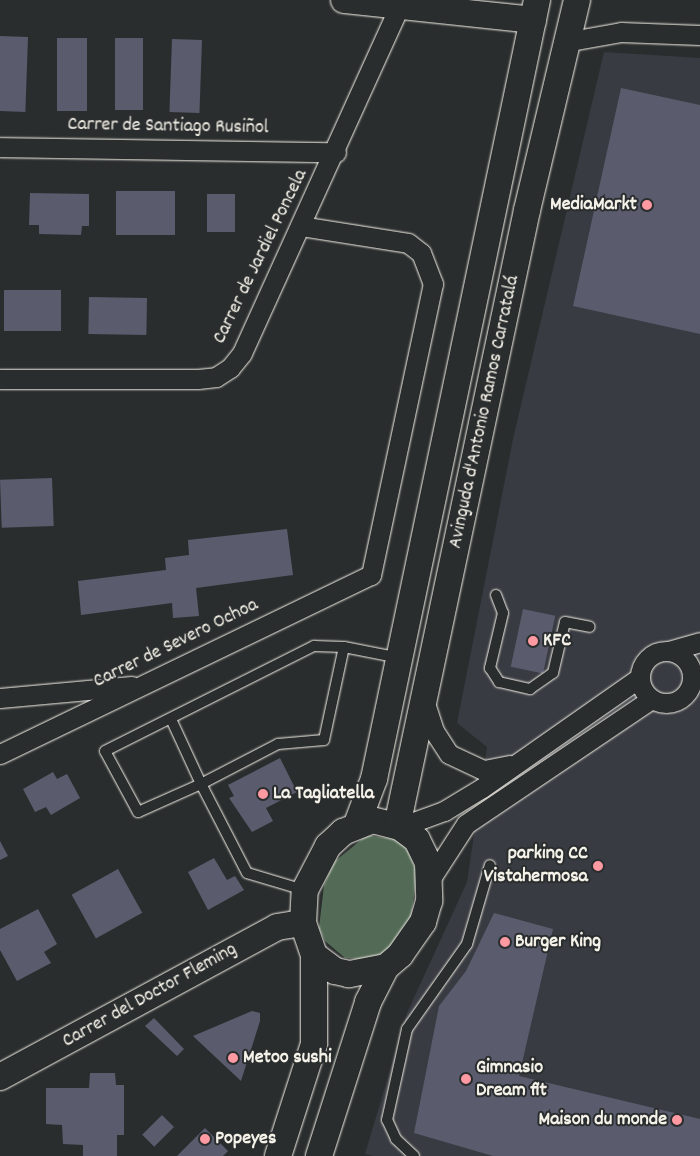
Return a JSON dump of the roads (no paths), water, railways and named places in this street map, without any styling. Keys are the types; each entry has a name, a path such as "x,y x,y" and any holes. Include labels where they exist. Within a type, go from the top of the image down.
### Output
{"main road":[{"path":"344,0 400,5 535,10"},
{"name":"Avinguda d'Antonio Ramos Carratalá","path":"398,826 565,42 577,0"},
{"name":"Avinguda d'Antonio Ramos Carratalá","path":"357,824 374,779 535,10"},
{"path":"278,1156 314,1044 314,955 303,923 305,890 328,846 357,824 372,820 398,826 424,850 431,878 423,922 413,940 386,967 368,1002 320,1156"},
{"name":"Carrer del Doctor Fleming","path":"0,1077 277,926 303,923"},
{"path":"314,955 335,971 349,974 386,967"}],"street":[{"name":"Carrer de Jardiel Poncela","path":"0,379 216,378 242,353 336,152 400,5"},
{"path":"565,42 621,32 700,36"},
{"name":"Carrer de Santiago Rusiñol","path":"0,147 336,152"},
{"name":"Carrer de Severo Ochoa","path":"0,754 371,575 434,284 421,253 408,243 301,226"},
{"path":"398,826 444,810 519,763 639,678 644,661 668,651 700,642"},
{"path":"431,878 466,824 651,699 670,703 695,680 685,659 668,651"},
{"path":"639,678 651,699"},
{"path":"0,698 142,685"},
{"path":"424,699 434,731 449,754 484,770 519,763"}],"lane":[{"path":"496,595 504,613 490,668 500,682 530,689 553,673 565,622 590,628"},
{"path":"344,647 324,740 278,744 200,784 138,812 105,751 314,646 344,647 400,658"},
{"path":"171,719 200,784 247,873 305,890"},
{"path":"414,1156 396,1139 387,1120 407,1029 467,944 490,865"}],"place":[{"name":"MediaMarkt","path":"647,205"},
{"name":"KFC","path":"533,641"},
{"name":"La Tagliatella","path":"263,794"},
{"name":"parking CC Vistahermosa","path":"598,866"},
{"name":"Burger King","path":"505,942"},
{"name":"Metoo sushi","path":"233,1058"},
{"name":"Gimnasio Dream fit","path":"466,1079"},
{"name":"Maison du monde","path":"677,1120"},
{"name":"Popeyes","path":"205,1139"}]}
